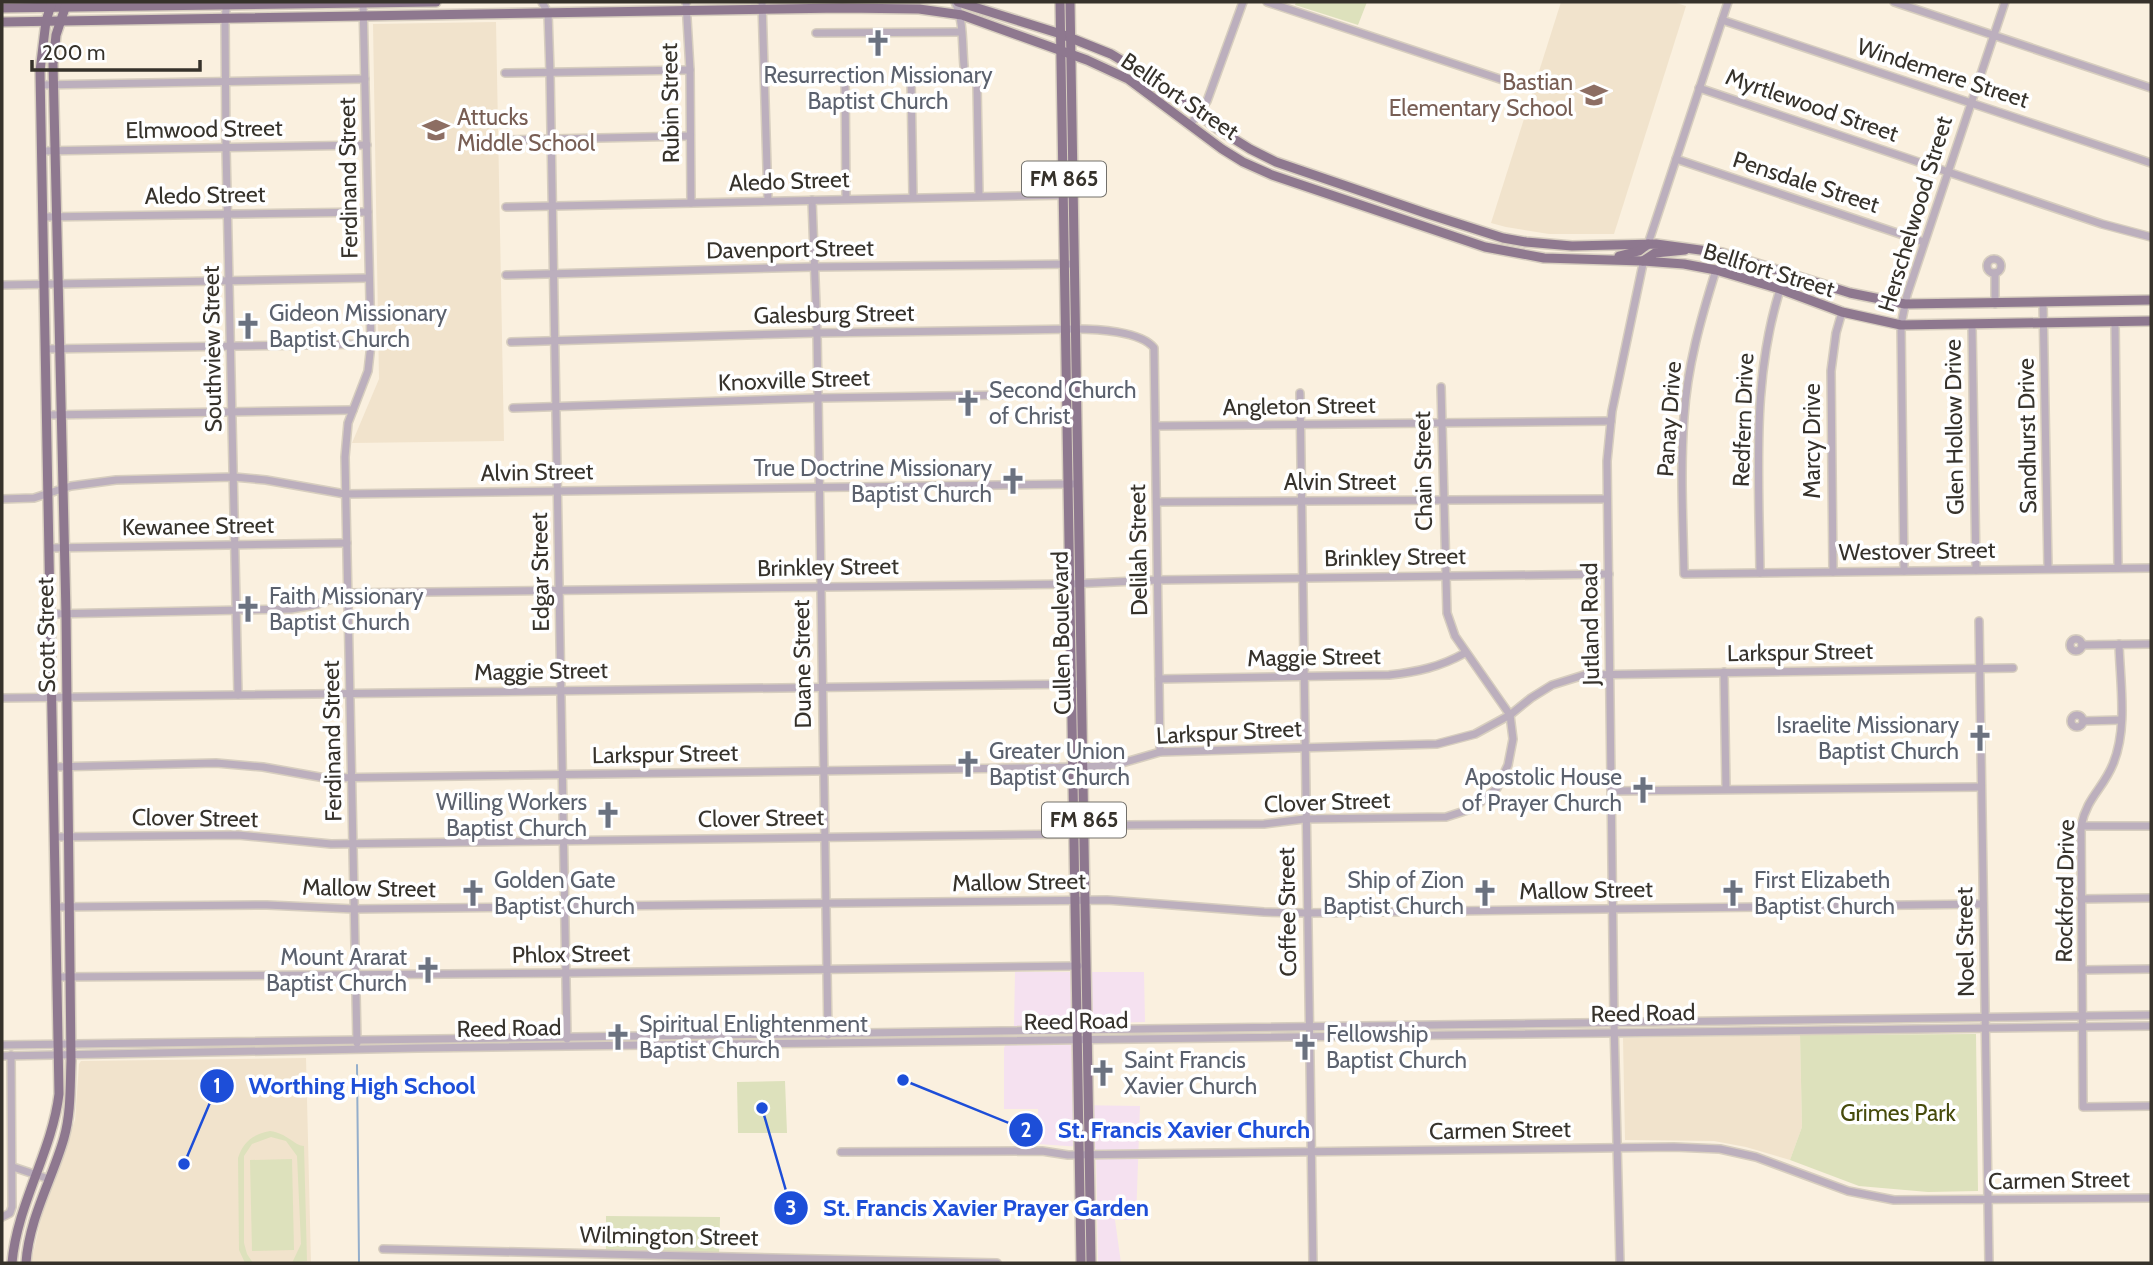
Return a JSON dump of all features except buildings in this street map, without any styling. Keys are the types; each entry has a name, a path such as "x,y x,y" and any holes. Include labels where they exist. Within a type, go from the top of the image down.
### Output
{"main road":[{"path":"2,8 12,5 436,2"},
{"path":"477,2 478,15"},
{"name":"Bellfort Street","path":"956,2 1071,37 1111,54 1159,83 1233,140 1276,162 1503,238 1572,246 1648,244 1702,248 1850,293 1905,304 2151,300"},
{"name":"Cullen Boulevard","path":"1060,2 1061,34 1065,52 1069,195 1084,1155 1081,1263"},
{"name":"Cullen Boulevard","path":"1065,52 1071,37 1070,2"},
{"path":"295,4 295,17"},
{"name":"Scott Street","path":"12,1263 20,1219 56,1119 59,1049 40,85 41,57 51,5"},
{"name":"Scott Street","path":"26,1263 36,1213 69,1116 71,977 66,614 54,85 54,49 66,5"},
{"name":"Bellfort Street","path":"2,22 478,15 687,6 919,5 962,15 1111,70 1150,94 1222,149 1272,175 1500,251 1533,257 1684,264 1716,270 1780,289 1842,312 1901,326 2151,321"},
{"path":"159,6 159,20"},
{"path":"1150,94 1159,83"},
{"path":"1272,175 1276,162"},
{"path":"1348,201 1352,189"},
{"path":"1423,227 1428,214"},
{"path":"1500,251 1503,238"},
{"path":"1603,259 1639,251 1648,244"},
{"path":"1572,246 1573,259"},
{"path":"1643,261 1659,252 1702,248"},
{"name":"Cullen Boulevard","path":"1084,1155 1091,1263"}],"street":[{"name":"Ferdinand Street","path":"357,1049 345,444 353,410 368,372 371,344 363,2"},
{"path":"400,16 404,2"},
{"path":"542,2 548,13"},
{"path":"579,2 581,12"},
{"path":"956,2 962,15 960,32 964,66"},
{"path":"1190,125 1199,114 1216,81 1243,2"},
{"path":"1267,2 1521,86"},
{"name":"Jutland Road","path":"1620,1263 1607,499 1611,421 1643,261 1728,2"},
{"path":"1894,2 2151,88"},
{"name":"Herschelwood Street","path":"1903,571 1901,326 1924,242 2005,2"},
{"name":"Southview Street","path":"227,4 226,148 237,695"},
{"path":"763,5 768,201"},
{"name":"Rubin Street","path":"687,6 691,203"},
{"name":"Edgar Street","path":"548,13 567,1047"},
{"name":"Windemere Street","path":"1722,20 2151,163"},
{"path":"816,33 960,32"},
{"path":"505,74 690,70"},
{"path":"911,78 913,197"},
{"path":"40,85 365,79"},
{"path":"845,79 846,198"},
{"path":"977,86 979,196"},
{"name":"Myrtlewood Street","path":"1699,88 2102,224 2151,237"},
{"path":"503,140 690,136"},
{"name":"Elmwood Street","path":"42,151 366,145"},
{"name":"Pensdale Street","path":"1676,159 1924,242"},
{"name":"Aledo Street","path":"506,206 1069,195"},
{"name":"Duane Street","path":"812,200 817,332 829,1043"},
{"name":"Aledo Street","path":"43,217 368,212"},
{"name":"Davenport Street","path":"506,275 1070,264"},
{"name":"Panay Drive","path":"1684,574 1684,416 1692,358 1716,270"},
{"name":"Redfern Drive","path":"1760,573 1759,398 1764,350 1786,272"},
{"path":"1995,273 1995,304"},
{"path":"2,285 369,278"},
{"name":"Sandhurst Drive","path":"2043,302 2048,568"},
{"name":"Marcy Drive","path":"1833,572 1831,371 1842,312"},
{"path":"2115,322 2118,568"},
{"name":"Glen Hollow Drive","path":"1972,326 1976,570"},
{"name":"Galesburg Street","path":"511,342 817,332 1098,329 1124,334 1151,344 1154,348"},
{"path":"45,349 371,344"},
{"name":"Delilah Street","path":"1154,348 1160,752"},
{"name":"Chain Street","path":"1441,387 1447,613 1455,636 1465,653 1483,674 1510,715"},
{"name":"Coffee Street","path":"1300,393 1304,819 1313,1263"},
{"name":"Knoxville Street","path":"513,408 818,398 1072,394"},
{"path":"47,415 353,410"},
{"name":"Angleton Street","path":"1156,426 1611,421"},
{"name":"Alvin Street","path":"2,499 34,498 116,480 234,477 345,494 1073,484"},
{"name":"Alvin Street","path":"1157,502 1607,499"},
{"name":"Kewanee Street","path":"49,548 347,543"},
{"name":"Westover Street","path":"1684,574 2151,568"},
{"name":"Brinkley Street","path":"51,614 291,609 348,593 1609,575"},
{"name":"Noel Street","path":"1979,621 1989,1263"},
{"name":"Rockford Drive","path":"2119,644 2120,742 2113,764 2089,800 2081,827 2083,1107 2151,1106"},
{"path":"2081,645 2151,644"},
{"name":"Maggie Street","path":"1159,679 1419,672 1446,664 1465,653"},
{"name":"Larkspur Street","path":"53,767 216,763 263,767 325,778 1078,767 1115,765 1160,752 1437,744 1475,734 1510,715 1552,685 1584,675 2013,668"},
{"path":"1724,672 1726,789"},
{"name":"Maggie Street","path":"2,698 1076,684"},
{"name":"Clover Street","path":"55,837 238,835 353,844 1079,834 1128,825 1264,824 1304,819 1446,817 1474,807 1497,788 1508,765 1513,739 1510,715"},
{"path":"2083,721 2121,720"},
{"path":"1612,791 1982,787"},
{"path":"2081,827 2151,826"},
{"path":"2081,899 2151,898"},
{"name":"Mallow Street","path":"56,907 267,905 354,909 1080,900 1155,902 1264,912 1307,913 1983,905"},
{"name":"Phlox Street","path":"57,977 567,974 1081,966"},
{"path":"2082,970 2151,969"},
{"name":"Reed Road","path":"71,1049 154,1043 356,1041 494,1048 988,1041 1176,1029 2151,1015"},
{"path":"1893,1020 1893,1029"},
{"path":"1711,1021 1711,1031"},
{"path":"1786,1021 1786,1031"},
{"path":"1525,1024 1525,1034"},
{"path":"1425,1025 1425,1036"},
{"name":"Reed Road","path":"2,1045 154,1052 357,1049 494,1038 827,1033 988,1031 1176,1038 2151,1026"},
{"path":"1176,1029 1176,1038"},
{"path":"988,1031 988,1041"},
{"path":"908,1032 908,1042"},
{"path":"755,1034 755,1044"},
{"path":"693,1035 693,1045"},
{"path":"630,1036 630,1045"},
{"path":"494,1038 494,1048"},
{"path":"154,1043 154,1052"},
{"name":"Reed Road","path":"2,1055 59,1049"},
{"path":"6,1215 12,1207 11,1055"},
{"name":"Carmen Street","path":"841,1152 1042,1151 1084,1155 1674,1147 1739,1153 1775,1162 1848,1191 1894,1200 2151,1198"},
{"path":"13,1167 50,1178"},
{"name":"Wilmington Street","path":"383,1249 997,1263"}],"shaded area":[{"name":"Bastian Elementary School","path":"1561,2 1673,2 1686,6 1614,234 1549,234 1491,223"},
{"name":"Attucks Middle School","path":"496,22 504,441 352,443 379,379 373,24"},
{"path":"1015,972 1144,972 1145,1022 1071,1024 1073,1105 1140,1106 1136,1220 1115,1220 1121,1263 1098,1263 1096,1148 1038,1144 1038,1109 1004,1109 1004,1048 1014,1026"},
{"path":"1800,1035 1802,1127 1790,1160 1714,1141 1625,1140 1623,1038"},
{"path":"306,1058 311,1263 31,1263 44,1205 75,1120 81,1061"}],"green space":[{"path":"1296,2 1367,2 1358,25 1295,5"},
{"name":"Grimes Park","path":"1976,1034 1978,1191 1928,1192 1859,1186 1790,1160 1802,1127 1800,1035"},
{"path":"785,1081 787,1133 738,1133 737,1082"},
{"path":"270,1131 304,1146 307,1261 292,1263 301,1244 297,1156 286,1141 271,1137 252,1144 244,1156 244,1243 253,1263 245,1263 239,1250 238,1158 250,1140"},
{"path":"292,1159 294,1250 252,1251 250,1160"},
{"path":"606,1216 720,1217 719,1254 606,1252"}],"waterway":[{"path":"357,1065 359,1263"}],"place":[{"name":"Resurrection Missionary Baptist Church","path":"878,43"},
{"name":"Bastian Elementary School","path":"1594,95"},
{"name":"Attucks Middle School","path":"436,130"},
{"name":"Gideon Missionary Baptist Church","path":"248,326"},
{"name":"Second Church of Christ","path":"968,403"},
{"name":"True Doctrine Missionary Baptist Church","path":"1013,481"},
{"name":"Faith Missionary Baptist Church","path":"248,609"},
{"name":"Israelite Missionary Baptist Church","path":"1980,738"},
{"name":"Greater Union Baptist Church","path":"968,764"},
{"name":"Apostolic House of Prayer Church","path":"1643,790"},
{"name":"Willing Workers Baptist Church","path":"608,815"},
{"name":"Golden Gate Baptist Church","path":"473,893"},
{"name":"Ship of Zion Baptist Church","path":"1485,893"},
{"name":"First Elizabeth Baptist Church","path":"1733,893"},
{"name":"Mount Ararat Baptist Church","path":"428,970"},
{"name":"Spiritual Enlightenment Baptist Church","path":"618,1037"},
{"name":"Fellowship Baptist Church","path":"1305,1047"},
{"name":"Saint Francis Xavier Church","path":"1103,1073"},
{"name":"St. Francis Xavier Church","path":"903,1080"},
{"name":"St. Francis Xavier Prayer Garden","path":"762,1108"},
{"name":"Worthing High School","path":"184,1164"}]}
